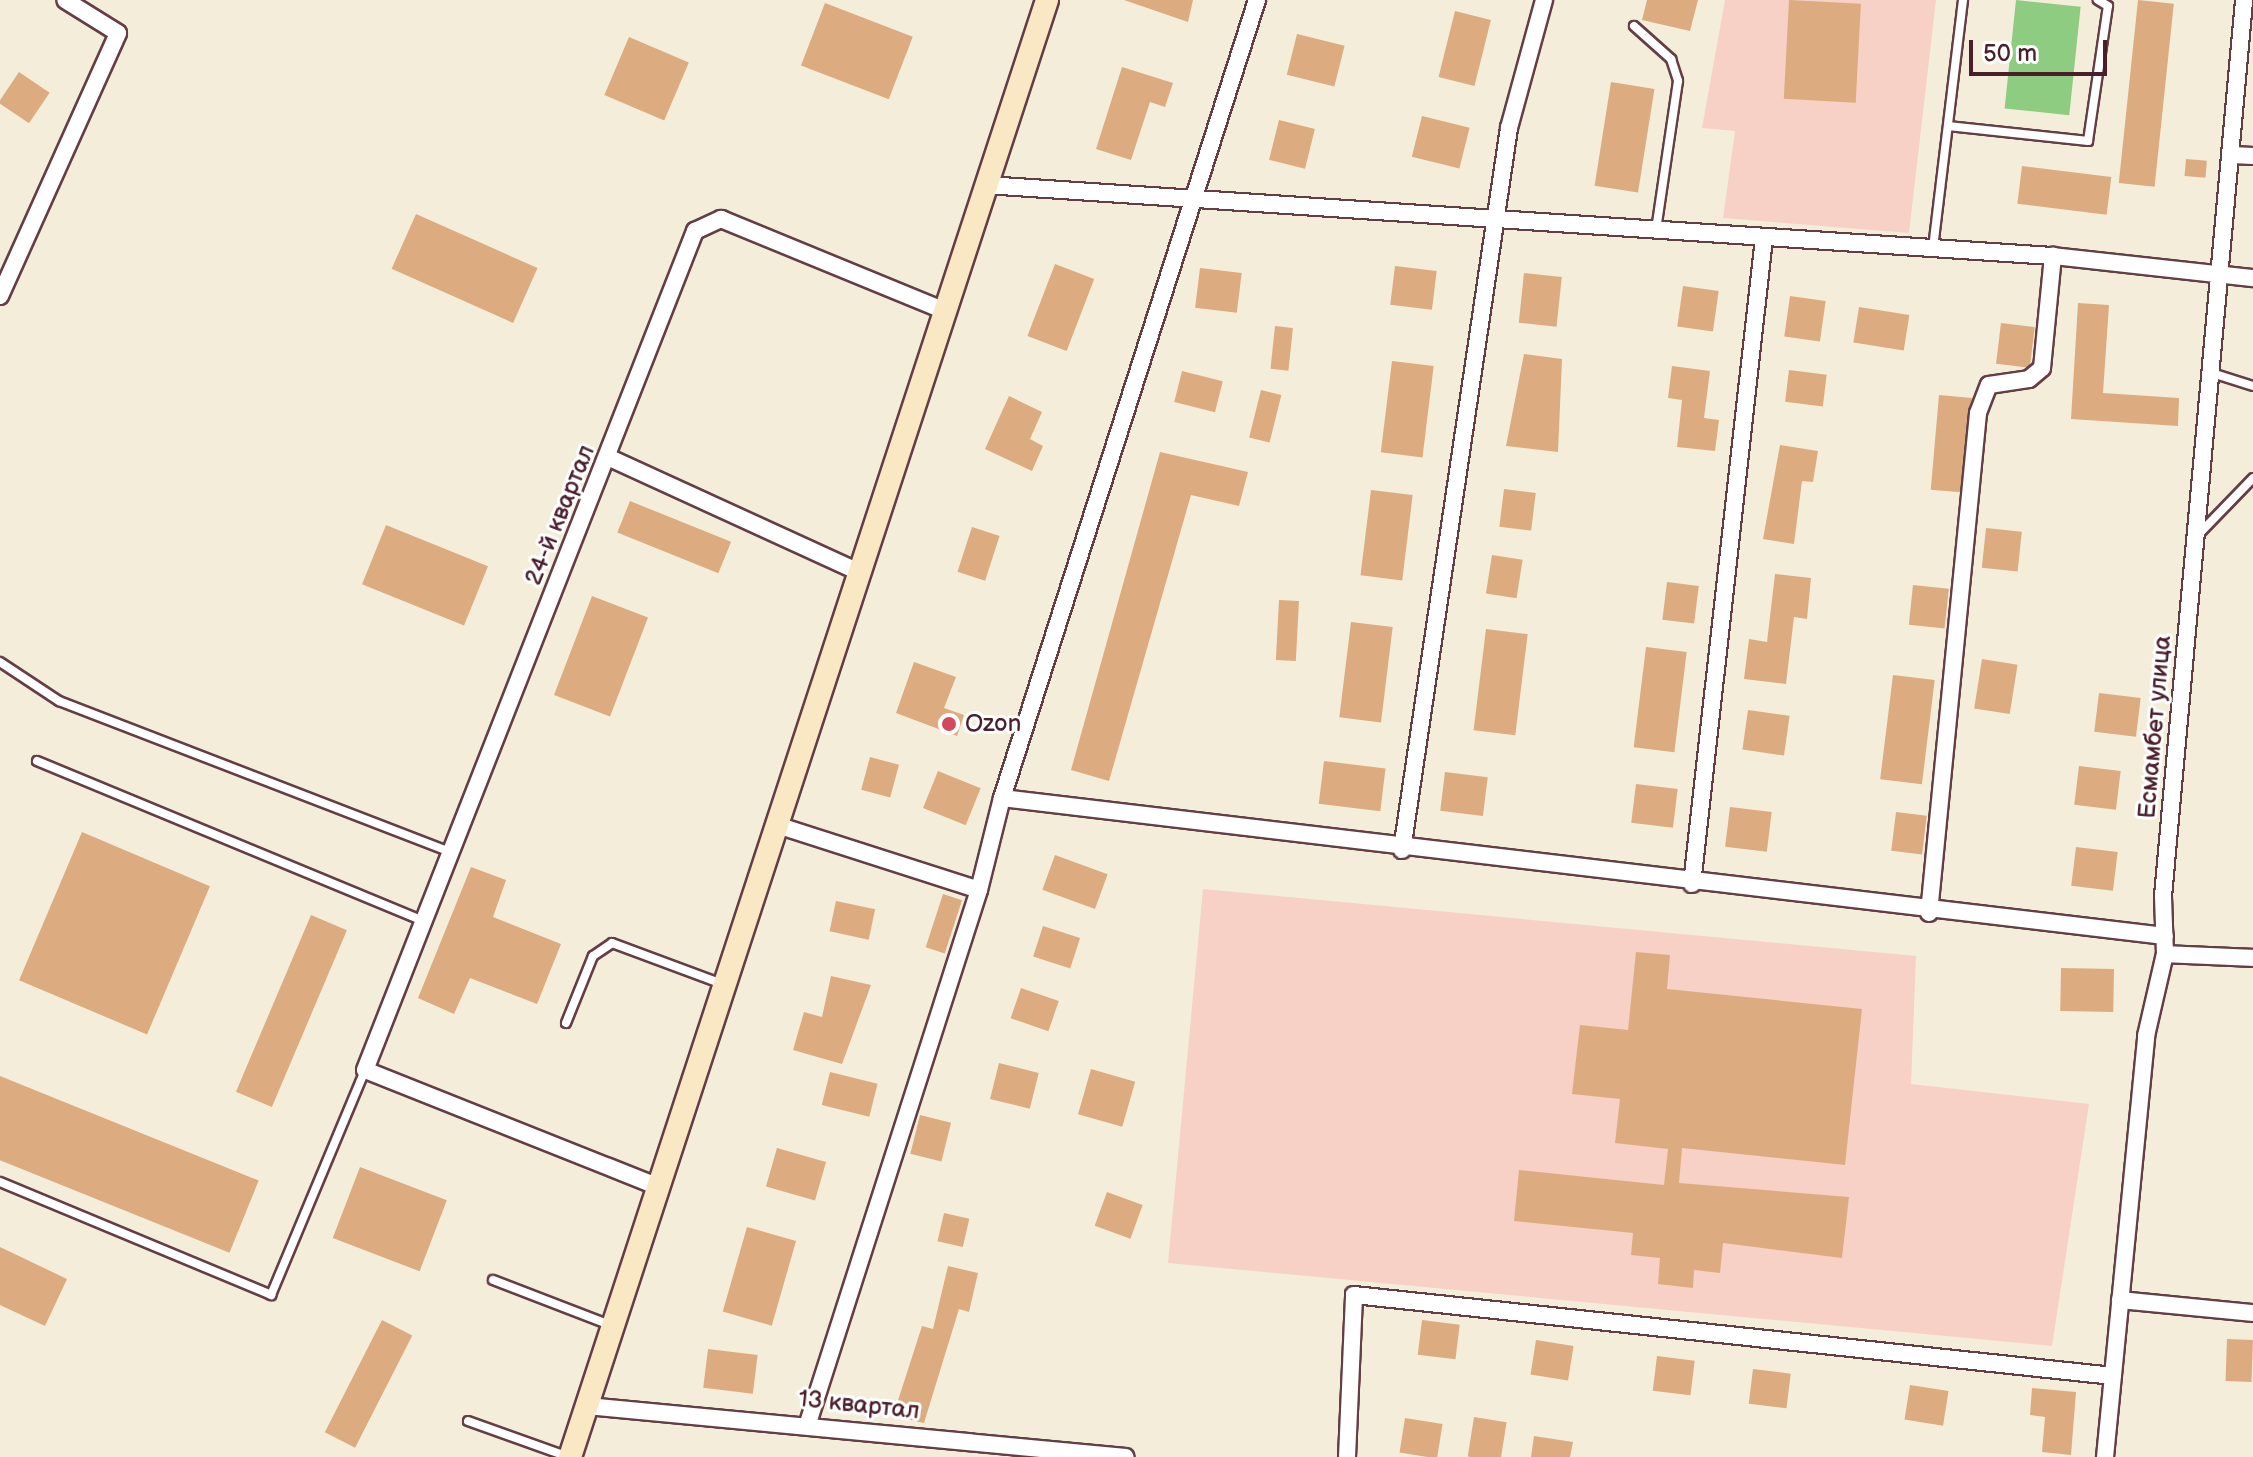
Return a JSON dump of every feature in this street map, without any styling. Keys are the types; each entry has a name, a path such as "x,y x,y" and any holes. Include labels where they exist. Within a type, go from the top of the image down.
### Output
{"street":[{"path":"1,293 118,33 65,0"},
{"path":"570,1457 780,826 1047,0"},
{"path":"808,1423 979,890 1002,798 1257,0"},
{"path":"1402,850 1509,128 1544,0"},
{"name":"Есмамбет улица","path":"2105,1457 2146,1036 2165,954 2197,536 2244,0"},
{"path":"2232,155 2253,156"},
{"path":"986,185 1191,202 2053,256 2221,277 2253,278"},
{"name":"24-й квартал","path":"365,1070 420,920 704,222 721,219 945,311"},
{"path":"1692,884 1764,238"},
{"path":"1929,913 1978,413 1989,385 2029,379 2042,368 2053,256"},
{"path":"610,458 861,573"},
{"path":"1002,798 1929,913 2165,936"},
{"path":"780,826 979,890"},
{"path":"2165,954 2253,958"},
{"path":"365,1070 659,1187"},
{"path":"1347,1457 1354,1295 2113,1376"},
{"path":"2120,1300 2253,1313"},
{"name":"13 квартал","path":"587,1406 808,1423 1126,1457"}],"lane":[{"path":"1933,249 1963,0"},
{"path":"1948,126 2088,141 2108,6 2098,0"},
{"path":"1634,26 1671,59 1678,81 1656,230"},
{"path":"2212,373 2253,386"},
{"path":"2197,536 2253,478"},
{"path":"0,662 59,701 448,851"},
{"path":"37,761 420,920"},
{"path":"566,1023 593,956 612,943 726,986"},
{"path":"0,1182 271,1295 365,1070"},
{"path":"493,1280 614,1326"},
{"path":"468,1421 570,1457"}],"shaded area":[{"path":"1725,0 1936,0 1909,233 1723,218 1735,131 1702,128"},
{"path":"1203,889 1916,956 1911,1084 2089,1104 2052,1346 1168,1263"}],"green space":[{"path":"2016,0 2081,7 2069,115 2005,108"}],"building":[{"path":"1124,0 1193,0 1188,22"},
{"path":"1647,0 1698,0 1690,31 1642,20"},
{"path":"1789,0 1861,4 1856,103 1784,99"},
{"path":"2138,0 2174,4 2155,187 2119,183"},
{"path":"825,3 913,37 889,99 801,66"},
{"path":"1455,11 1491,20 1474,86 1439,77"},
{"path":"1297,34 1345,46 1334,87 1287,75"},
{"path":"629,37 689,62 664,120 604,95"},
{"path":"1122,67 1173,83 1165,107 1150,102 1131,160 1096,149"},
{"path":"19,72 50,93 29,123 0,104"},
{"path":"1611,82 1654,89 1638,193 1595,186"},
{"path":"1422,116 1470,128 1459,169 1412,157"},
{"path":"1279,120 1315,129 1305,169 1269,160"},
{"path":"2186,159 2207,161 2205,178 2185,176"},
{"path":"2022,166 2111,177 2107,215 2017,204"},
{"path":"416,214 538,268 513,323 392,269"},
{"path":"1055,264 1094,279 1067,351 1027,336"},
{"path":"1395,266 1437,271 1432,310 1390,305"},
{"path":"1200,268 1242,273 1237,313 1195,308"},
{"path":"1524,273 1562,277 1557,327 1519,323"},
{"path":"1683,286 1719,291 1713,332 1677,327"},
{"path":"1790,296 1826,301 1820,342 1784,337"},
{"path":"2078,303 2109,305 2103,393 2179,398 2178,426 2071,419"},
{"path":"1859,307 1909,315 1904,351 1853,343"},
{"path":"2001,323 2035,327 2030,368 1996,364"},
{"path":"1275,326 1293,328 1288,371 1271,369"},
{"path":"1524,354 1562,359 1558,452 1506,446"},
{"path":"1392,361 1434,366 1422,457 1381,452"},
{"path":"1672,366 1710,371 1704,418 1719,420 1715,451 1677,447 1682,400 1668,398"},
{"path":"1789,370 1827,375 1823,406 1785,402"},
{"path":"1182,371 1223,381 1215,412 1174,402"},
{"path":"1261,390 1281,395 1270,443 1249,438"},
{"path":"1939,395 1972,398 1964,493 1931,490"},
{"path":"1009,396 1042,412 1030,439 1043,446 1032,471 985,449"},
{"path":"1780,445 1818,451 1813,482 1802,481 1794,544 1763,539"},
{"path":"1160,452 1248,472 1239,506 1191,495 1109,781 1071,770"},
{"path":"1504,489 1536,493 1531,531 1499,527"},
{"path":"1371,490 1413,495 1402,580 1361,575"},
{"path":"630,501 731,542 718,573 617,533"},
{"path":"386,525 488,566 464,626 362,584"},
{"path":"972,527 1000,536 985,581 957,572"},
{"path":"1986,528 2022,532 2018,572 1982,568"},
{"path":"1492,555 1523,560 1517,598 1486,594"},
{"path":"1775,574 1811,578 1807,619 1794,617 1786,684 1744,679 1749,639 1767,642"},
{"path":"1667,582 1699,586 1694,624 1662,620"},
{"path":"1913,585 1949,589 1945,629 1909,625"},
{"path":"592,596 648,618 610,716 554,695"},
{"path":"1279,600 1299,601 1296,661 1276,660"},
{"path":"1351,622 1393,627 1381,722 1339,717"},
{"path":"1486,629 1528,634 1515,735 1474,730"},
{"path":"1646,647 1687,652 1674,752 1634,747"},
{"path":"1982,659 2018,665 2010,714 1974,708"},
{"path":"914,662 956,677 944,708 964,715 957,736 896,713"},
{"path":"1893,675 1935,680 1922,784 1880,779"},
{"path":"2099,693 2141,698 2136,737 2094,732"},
{"path":"1748,710 1790,716 1784,755 1742,750"},
{"path":"870,757 899,765 890,798 861,790"},
{"path":"1324,761 1386,769 1380,811 1319,804"},
{"path":"2079,766 2121,771 2116,810 2074,805"},
{"path":"938,771 981,788 966,825 923,808"},
{"path":"1445,772 1488,777 1483,816 1440,811"},
{"path":"1636,784 1678,789 1673,828 1631,823"},
{"path":"1730,807 1772,812 1767,852 1725,847"},
{"path":"1896,812 1927,816 1922,854 1891,851"},
{"path":"82,832 210,886 147,1035 19,980"},
{"path":"2076,847 2118,852 2113,891 2071,886"},
{"path":"1055,855 1108,874 1095,909 1042,890"},
{"path":"471,867 506,880 493,917 561,944 537,1004 470,978 454,1014 418,998"},
{"path":"943,894 962,900 945,953 926,947"},
{"path":"836,901 875,909 869,940 830,931"},
{"path":"311,915 347,930 272,1107 236,1092"},
{"path":"1043,926 1080,938 1070,968 1033,956"},
{"path":"1636,952 1670,955 1667,989 1862,1009 1845,1165 1682,1148 1679,1183 1849,1197 1842,1258 1723,1243 1720,1273 1694,1270 1693,1288 1658,1284 1660,1258 1631,1255 1633,1233 1514,1221 1519,1170 1664,1185 1668,1149 1615,1143 1620,1099 1572,1094 1580,1025 1628,1030"},
{"path":"2061,968 2114,969 2113,1012 2060,1011"},
{"path":"831,976 871,985 842,1064 793,1050 804,1012 822,1017"},
{"path":"1021,988 1059,1001 1048,1031 1011,1018"},
{"path":"999,1063 1039,1073 1030,1109 990,1099"},
{"path":"1091,1069 1135,1082 1122,1127 1078,1114"},
{"path":"830,1072 878,1084 869,1117 822,1105"},
{"path":"0,1076 259,1181 229,1253 0,1160"},
{"path":"920,1115 951,1123 941,1162 910,1154"},
{"path":"777,1148 826,1162 815,1201 766,1186"},
{"path":"360,1167 447,1200 420,1271 333,1238"},
{"path":"1107,1192 1143,1205 1130,1239 1095,1226"},
{"path":"944,1213 969,1219 963,1247 937,1241"},
{"path":"747,1227 796,1241 772,1326 723,1312"},
{"path":"0,1247 67,1279 45,1326 0,1305"},
{"path":"948,1266 978,1273 969,1312 959,1309 924,1423 893,1416 922,1326 933,1329"},
{"path":"382,1320 412,1335 355,1448 325,1432"},
{"path":"1422,1320 1460,1325 1455,1359 1418,1355"},
{"path":"2227,1339 2253,1340 2252,1382 2226,1381"},
{"path":"1536,1340 1574,1346 1568,1381 1531,1375"},
{"path":"708,1349 758,1355 753,1394 703,1388"},
{"path":"1657,1356 1695,1361 1690,1395 1653,1391"},
{"path":"1753,1369 1791,1374 1786,1408 1749,1404"},
{"path":"1910,1385 1949,1391 1943,1426 1905,1420"},
{"path":"2032,1388 2076,1392 2071,1455 2042,1452 2045,1417 2030,1415"},
{"path":"1474,1417 1507,1422 1501,1457 1468,1457"},
{"path":"1405,1418 1443,1424 1437,1457 1400,1453"},
{"path":"1534,1436 1573,1442 1570,1457 1531,1457"}],"place":[{"name":"Ozon","path":"949,724"}]}
